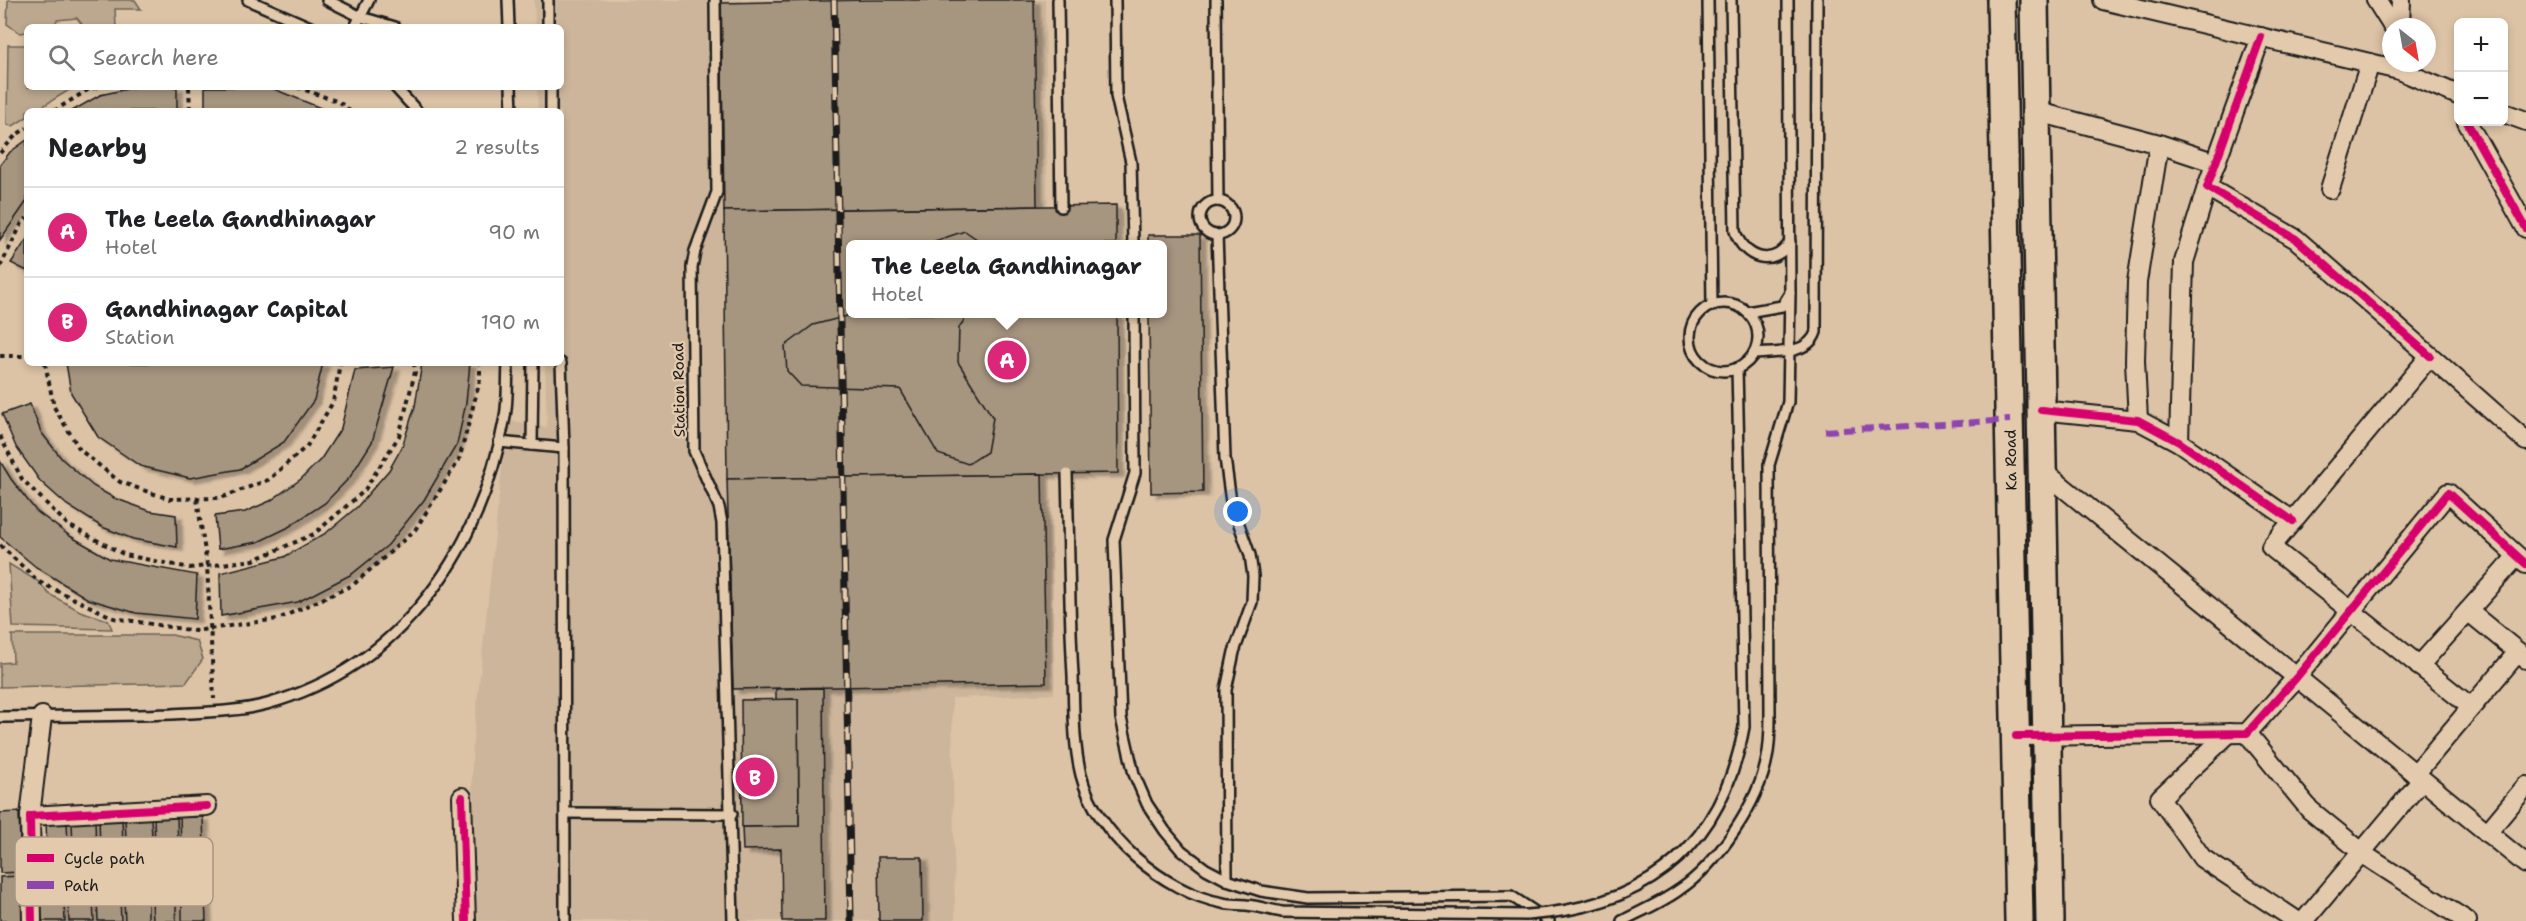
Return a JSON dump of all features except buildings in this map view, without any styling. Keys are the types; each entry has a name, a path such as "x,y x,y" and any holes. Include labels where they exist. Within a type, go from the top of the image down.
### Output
{"main road":[{"name":"Ka Road","path":"2001,0 2019,921"},
{"name":"Ka Road","path":"2034,0 2050,921"}],"street":[{"path":"2103,0 2382,65"},
{"path":"2376,0 2387,18"},
{"path":"2400,18 2401,0"},
{"path":"2179,442 2184,262 2207,188 2261,38"},
{"path":"2330,189 2370,63"},
{"path":"2408,72 2454,97"},
{"path":"2035,111 2159,144 2216,164"},
{"path":"2508,114 2526,121"},
{"path":"2469,126 2526,228"},
{"path":"2138,420 2135,361 2137,282 2159,144"},
{"path":"2207,188 2296,238 2526,441"},
{"path":"2430,356 2271,547 2471,707"},
{"path":"2041,410 2138,420 2179,442 2293,521"},
{"path":"2042,470 2526,864"},
{"path":"2297,921 2202,858 2160,798 2238,733 2296,678 2448,493 2521,560 2468,611 2419,666"},
{"path":"2304,921 2361,851 2471,707 2522,655 2468,611"},
{"path":"30,837 30,816 42,716"},
{"path":"2016,736 2238,733 2310,810 2361,851 2467,921"},
{"path":"2487,833 2526,786"},
{"path":"462,797 466,921"},
{"path":"30,816 207,806"},
{"path":"32,906 32,921"}],"lane":[{"path":"248,0 303,24"},
{"path":"327,0 361,17 385,24"},
{"path":"357,24 369,0"},
{"path":"508,0 509,24"},
{"path":"548,0 548,24"},
{"name":"Station Road","path":"716,0 717,192 695,251 692,267 694,451 719,507 722,523 734,921"},
{"path":"1058,0 1061,207"},
{"path":"1115,0 1116,96 1131,162 1133,240"},
{"path":"1216,0 1218,201"},
{"path":"1708,0 1712,306"},
{"path":"1731,0 1734,221 1737,239 1742,247 1755,257 1763,259 1776,255 1790,242"},
{"path":"1622,921 1681,889 1701,871 1739,823 1755,796 1767,758 1770,716 1769,465 1788,402 1790,350 1788,0"},
{"path":"1754,354 1758,332 1754,321 1738,306 1727,303 1712,306 1698,316 1692,326 1690,336 1692,347 1704,365 1715,370 1726,371 1737,368 1754,354 1804,347 1814,340 1816,332 1816,0"},
{"path":"398,90 414,108"},
{"path":"512,90 512,108"},
{"path":"550,90 551,108"},
{"path":"1218,201 1229,205 1234,216 1228,231 1217,235 1207,231 1200,222 1200,217 1208,203 1218,201"},
{"path":"1217,235 1225,458 1231,502 1250,555 1253,576 1252,602 1234,652 1226,690 1227,880"},
{"path":"1747,312 1782,306 1790,293"},
{"path":"1134,318 1136,472 1114,540 1120,706 1124,737 1134,774 1147,804 1165,831 1181,850 1206,869 1227,880 1261,891 1308,897 1510,896 1549,921"},
{"path":"0,717 215,712 266,704 322,683 358,663 404,626 441,582 468,533 492,472 505,415 508,366"},
{"path":"532,445 533,366"},
{"path":"561,366 564,448 565,921"},
{"path":"1067,474 1072,664 1076,741 1081,775 1092,804 1115,837 1147,868 1200,897 1224,904 1247,905 1281,912 1527,915 1562,913 1620,896 1662,871 1688,848 1707,824 1728,786 1739,753 1744,727 1737,368"},
{"path":"499,442 564,448"},
{"path":"566,813 732,814"}],"path":[{"path":"59,108 87,90"},
{"path":"189,90 190,108"},
{"path":"305,90 339,102 346,108"},
{"path":"0,153 16,135 24,130"},
{"path":"0,267 24,221"},
{"path":"2,356 24,356"},
{"path":"46,366 54,406 80,450 120,482 169,499 220,498 268,480 308,446 333,402 339,366"},
{"path":"0,436 22,478 68,525 125,555 189,567 254,560 314,534 364,491 399,435 415,372 414,366"},
{"path":"0,545 39,582 114,618 195,631 278,620 353,585 415,530 459,460 480,380 480,366"},
{"path":"197,499 207,565 215,712"}],"shaded area":[{"path":"8,0 135,0 141,9 115,9 116,24 82,24 77,18 57,20 55,24 24,24 24,32 20,33 7,24"},
{"path":"534,0 1045,0 1048,240 846,240 846,318 1049,318 1054,694 952,698 955,921 473,921 472,751 507,420 547,427 545,366 564,366 564,108 538,108 537,90 564,90 564,24 535,24"},
{"path":"8,45 24,45 24,90 69,90 40,108 24,108 24,119 13,126 7,125"},
{"path":"9,564 39,582 49,594 80,611 108,620 112,629 13,627"},
{"path":"12,635 172,635 197,641 203,659 186,683 0,687 0,663 13,662"}],"railway":[{"path":"834,0 851,921"}],"marked path":[{"path":"1825,431 2010,420"}],"cycle path":[{"path":"2261,37 2207,187 2296,239 2430,356"},
{"path":"2469,126 2526,228"},
{"path":"2041,410 2138,420 2179,442 2293,521"},
{"path":"2016,736 2247,733 2296,678 2448,493 2526,564"},
{"path":"462,797 466,921"},
{"path":"30,837 30,816 207,806"},
{"path":"32,906 32,921"}],"place":[{"name":"The Leela Gandhinagar","path":"1007,360"},
{"name":"Gandhinagar Capital","path":"755,777"}]}
